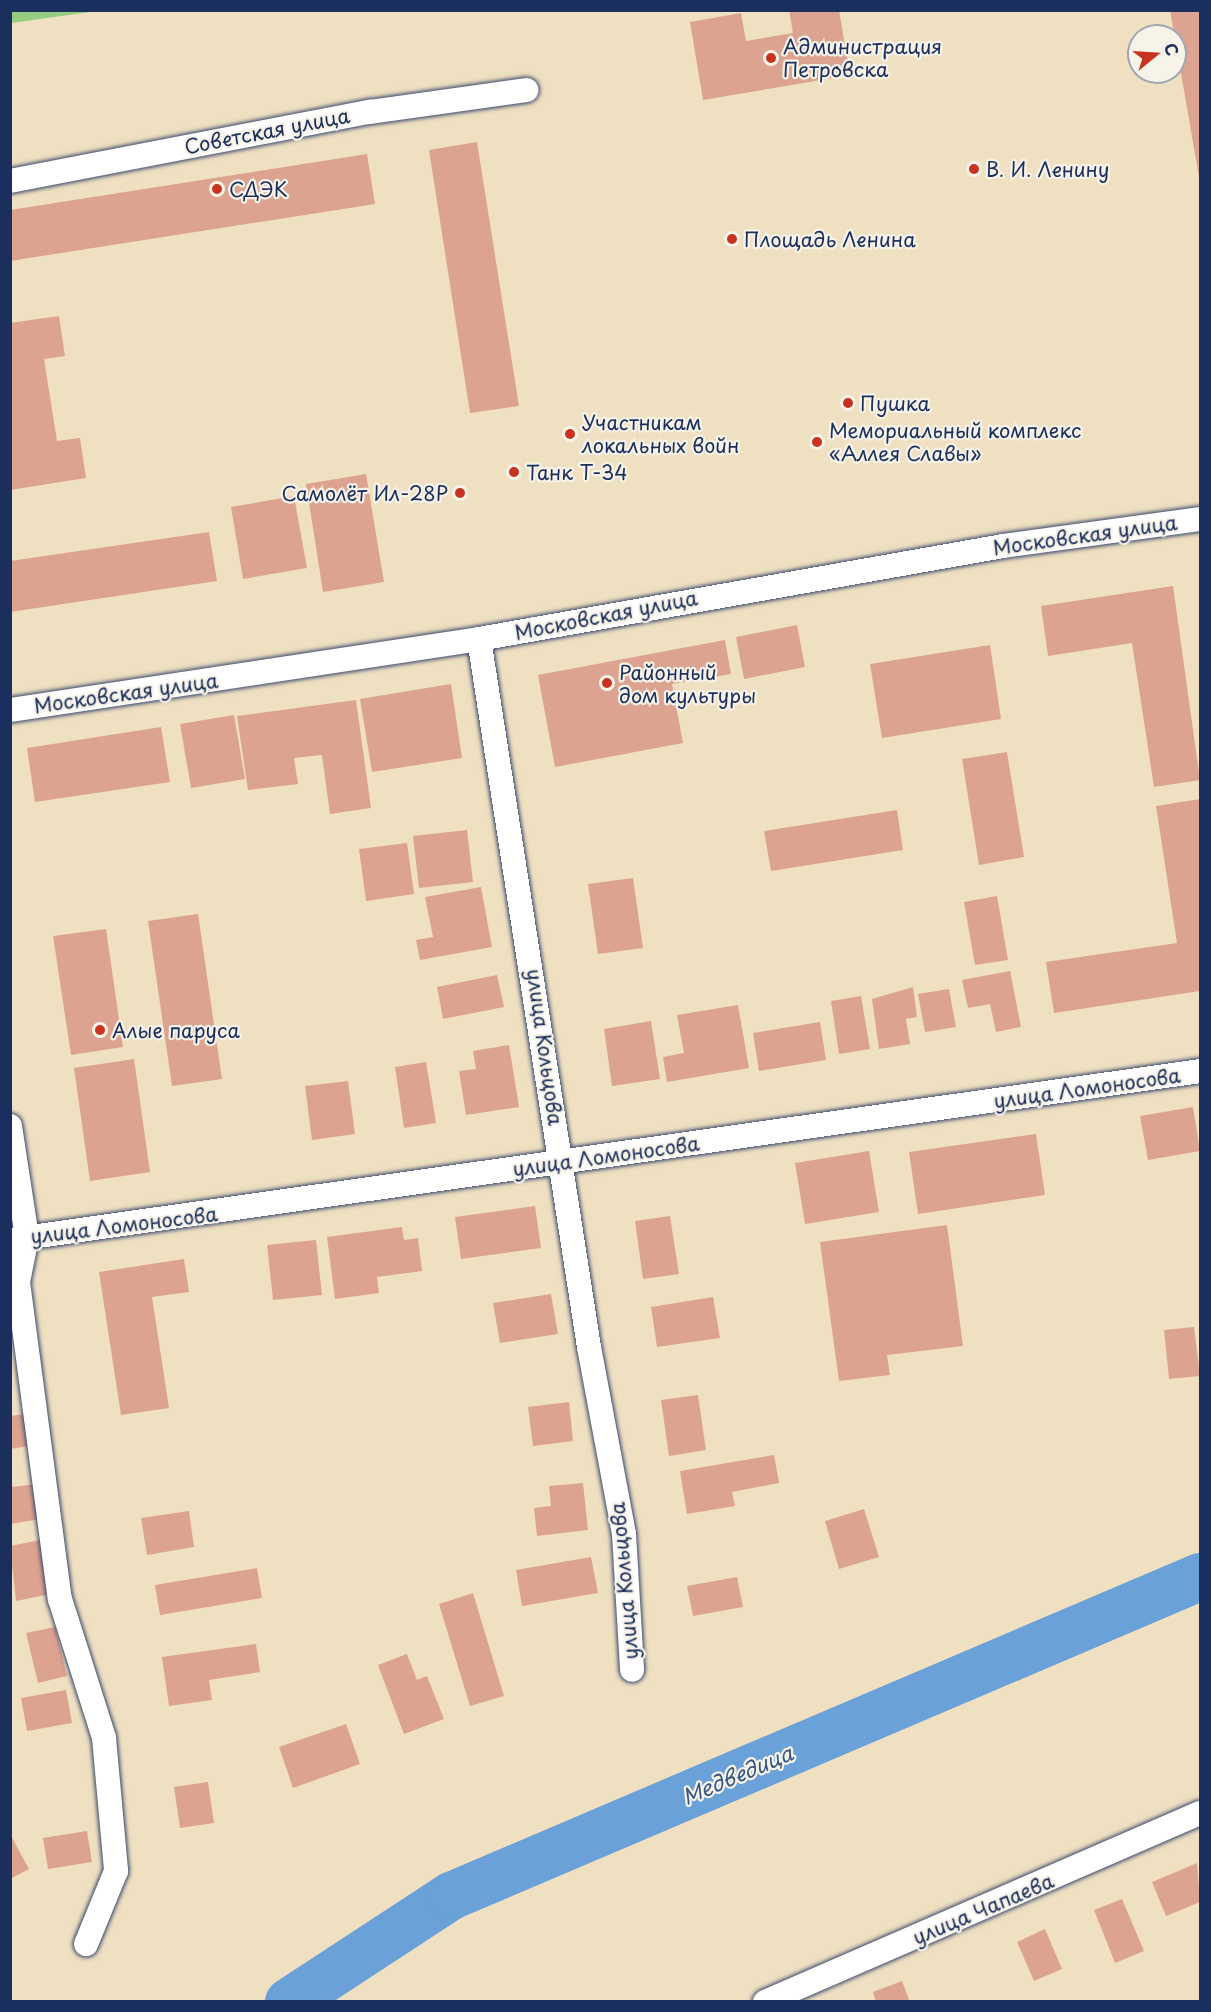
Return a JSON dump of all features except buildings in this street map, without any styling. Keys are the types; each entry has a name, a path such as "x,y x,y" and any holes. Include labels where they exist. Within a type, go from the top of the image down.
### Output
{"street":[{"name":"Советская улица","path":"10,181 370,111 526,90"},
{"name":"Московская улица","path":"10,710 479,639 806,578 1200,519"},
{"name":"улица Кольцова","path":"479,639 624,1534 632,1670"},
{"name":"улица Ломоносова","path":"19,1239 1200,1071"},
{"path":"10,1126 19,1239 18,1282 60,1599 104,1738 116,1871 86,1944"},
{"name":"улица Чапаева","path":"765,2001 1200,1813"}],"green space":[{"path":"11,10 98,10 98,11 11,23"}],"waterway":[{"name":"Медведица","path":"289,2002 451,1896 1200,1577"}],"place":[{"name":"Администрация Петровска","path":"771,58"},
{"name":"В. И. Ленину","path":"974,169"},
{"name":"СДЭК","path":"217,189"},
{"name":"Площадь Ленина","path":"732,239"},
{"name":"Пушка","path":"848,403"},
{"name":"Участникам локальных войн","path":"570,434"},
{"name":"Мемориальный комплекс «Аллея Славы»","path":"817,442"},
{"name":"Танк Т-34","path":"514,472"},
{"name":"Самолёт Ил-28Р","path":"460,493"},
{"name":"Районный дом культуры","path":"607,683"},
{"name":"Алые паруса","path":"100,1030"}]}
